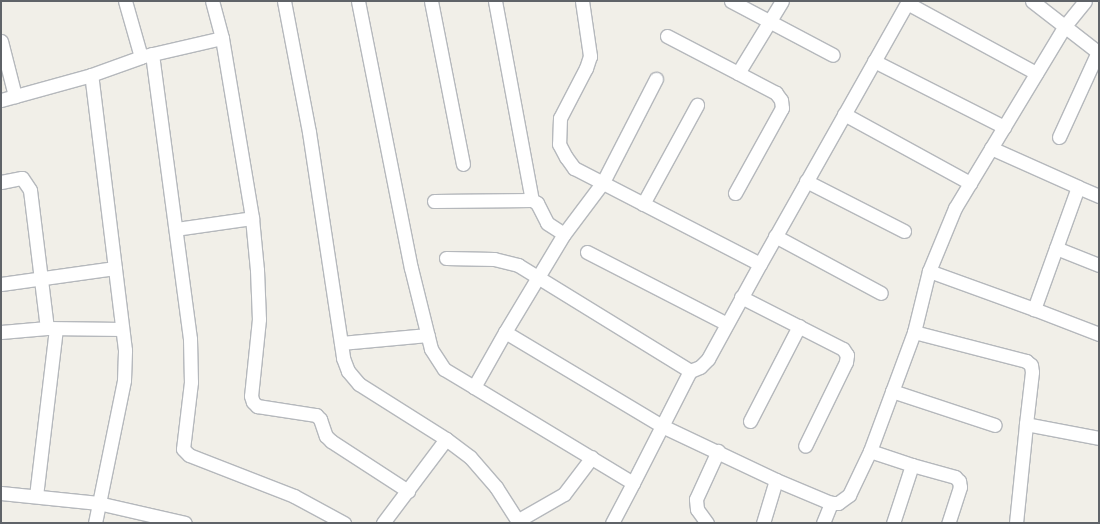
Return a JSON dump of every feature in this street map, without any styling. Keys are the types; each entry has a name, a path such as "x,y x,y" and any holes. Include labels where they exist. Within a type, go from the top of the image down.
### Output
{"street":[{"path":"125,1 146,56 176,229 190,339 191,382 183,450 189,455 294,496 344,523"},
{"path":"212,1 222,38 252,218 259,319 251,396 252,402 257,406 316,415 320,418 326,436 331,441 408,491"},
{"path":"284,1 309,132 341,343 348,371 359,384 446,439 470,457 496,487 518,522 564,494 592,457"},
{"path":"358,1 411,268 428,335 436,359 444,369 633,483"},
{"path":"431,1 464,164"},
{"path":"495,1 532,200"},
{"path":"582,1 590,56 586,68 560,118 559,138 566,157 574,168 760,264"},
{"path":"731,1 770,20 832,56"},
{"path":"738,73 782,1"},
{"path":"1032,1 1099,53 1059,137"},
{"path":"505,332 662,426 718,451 776,480 831,503 838,503 849,495 870,450 914,332 929,271 955,208 1064,27 1085,1"},
{"path":"612,523 690,371 700,367 708,358 775,236 908,2 1036,73"},
{"path":"667,36 776,93 781,100 782,108 735,193"},
{"path":"1,100 91,75 146,56 222,38"},
{"path":"1,41 15,96"},
{"path":"874,61 1004,127"},
{"path":"91,75 122,329 124,380 95,523"},
{"path":"474,386 564,234 603,182 656,79"},
{"path":"642,204 697,105"},
{"path":"844,114 970,183"},
{"path":"991,148 1099,196"},
{"path":"1,182 22,178 28,185 41,279 51,329 36,496"},
{"path":"806,181 904,231"},
{"path":"1034,309 1078,187"},
{"path":"434,201 532,200 537,203 547,223 564,234"},
{"path":"176,229 252,218"},
{"path":"775,236 881,293"},
{"path":"1056,248 1099,265"},
{"path":"588,252 726,324"},
{"path":"446,258 506,260 538,276 690,371"},
{"path":"1,284 115,268"},
{"path":"929,271 1099,334"},
{"path":"741,297 843,349 847,355 846,362 806,446"},
{"path":"750,421 799,326"},
{"path":"1,332 51,329 122,329"},
{"path":"914,332 1026,360 1031,365 1032,372 1016,523"},
{"path":"341,343 428,335"},
{"path":"892,391 995,425"},
{"path":"1026,424 1099,438"},
{"path":"391,520 408,491 446,439"},
{"path":"870,450 955,477 960,481 960,488 948,523"},
{"path":"707,523 697,509 696,499 718,451"},
{"path":"894,523 912,464"},
{"path":"763,523 776,480"},
{"path":"1,492 98,503 183,523"},
{"path":"823,523 831,503"}]}
